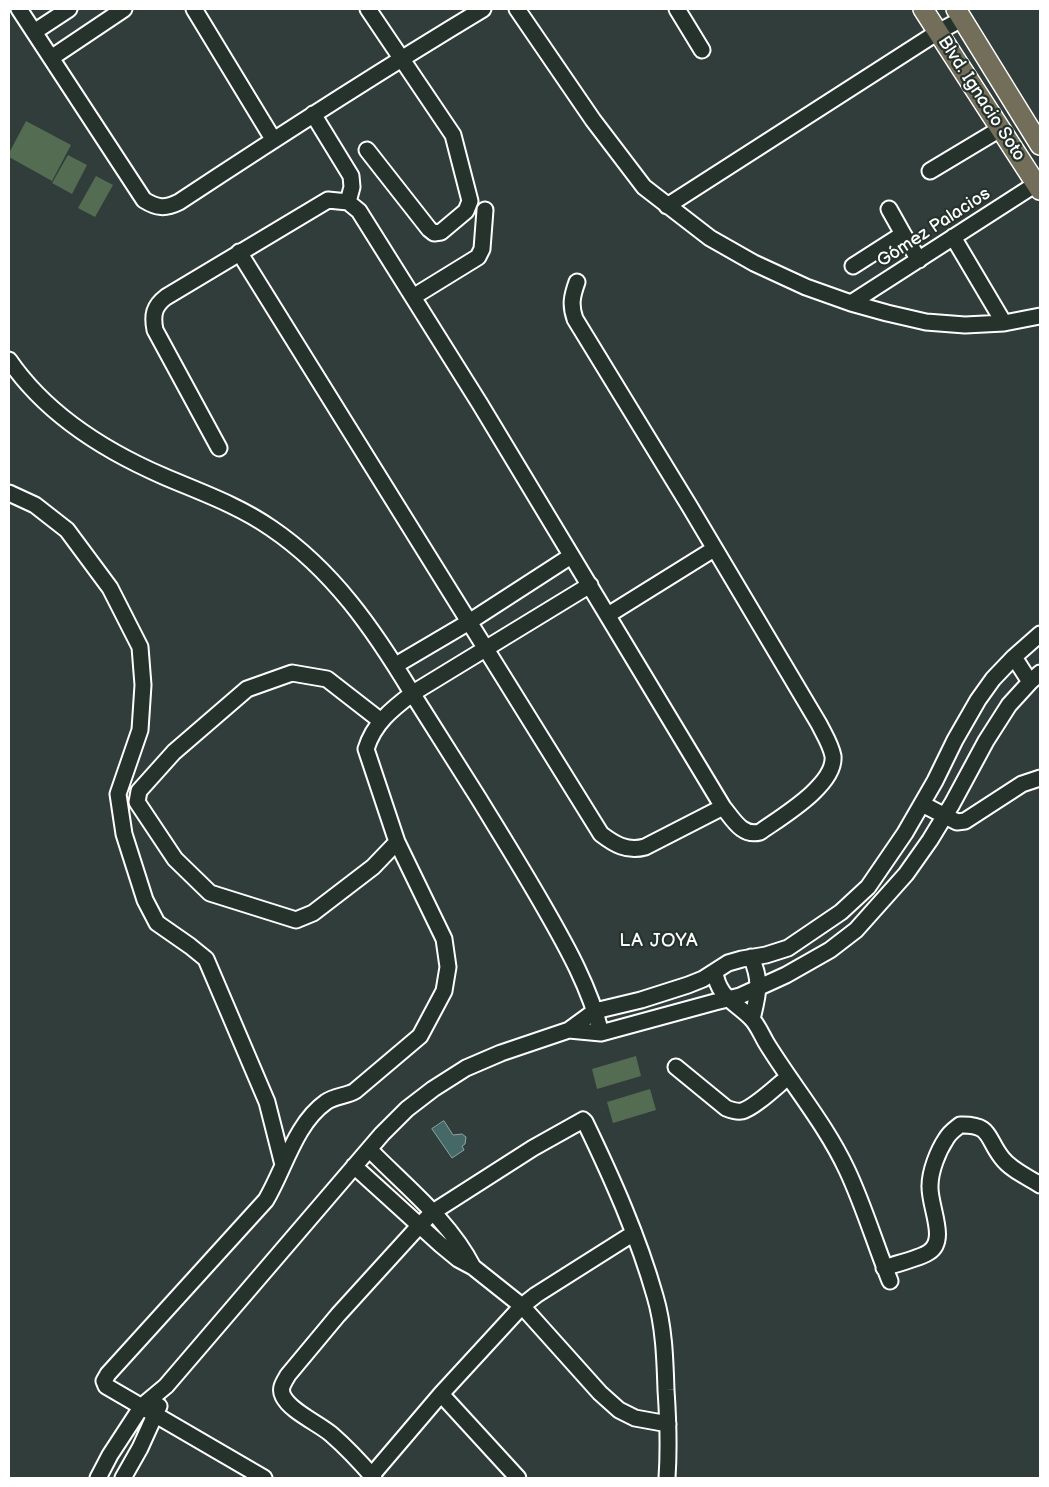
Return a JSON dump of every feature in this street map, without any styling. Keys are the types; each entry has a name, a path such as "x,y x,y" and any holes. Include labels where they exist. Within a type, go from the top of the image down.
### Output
{"main road":[{"name":"Blvd. Ignacio Soto","path":"923,9 1038,187"},
{"name":"Blvd. Ignacio Soto","path":"959,14 1040,145"}],"street":[{"path":"18,9 144,200 153,206 161,208 179,202 400,58 483,9"},
{"path":"34,32 69,9"},
{"path":"51,58 124,9"},
{"path":"194,9 274,139"},
{"path":"367,150 428,229 434,233 441,232 466,211 470,200 453,135 368,9"},
{"path":"517,9 617,154 644,187 710,238 754,263 806,287 887,313 926,322 965,325 1004,323 1040,316"},
{"path":"677,9 702,50"},
{"path":"667,206 938,32 959,14"},
{"path":"314,114 351,176 352,187 348,202"},
{"path":"930,172 1000,129"},
{"name":"Gómez Palacios","path":"851,303 953,237 1038,187"},
{"path":"219,448 155,330 154,310 158,303 166,296 328,200 348,202 359,211 480,404 723,807 745,832 754,834 760,832 818,788 832,767 832,749 690,507 575,320 572,310 572,298 577,282"},
{"path":"889,209 919,260"},
{"path":"413,297 478,257 482,249 486,210"},
{"path":"853,266 903,234"},
{"path":"953,237 1004,323"},
{"path":"239,252 601,834 624,848 636,850 723,807"},
{"path":"9,360 39,396 79,431 110,450 162,476 201,491 244,511 272,529 306,555 342,592 367,623 396,665 520,866 565,943 595,1011 601,1033"},
{"path":"9,493 35,505 67,530 110,588 140,647 143,685 140,730 118,794 124,834 145,900 157,923 206,959 266,1102 283,1165"},
{"path":"608,615 714,549"},
{"path":"396,665 469,622 571,556"},
{"path":"264,1478 106,1386 104,1381 108,1374 266,1200 279,1178 287,1154 310,1117 328,1100 347,1096 356,1091 420,1036 444,991 448,968 444,939 397,842 366,749 370,735 387,713 413,693 590,586"},
{"path":"166,1386 156,1414 124,1477 101,1472 142,1406 166,1386 368,1149 407,1109 433,1089 466,1068 501,1053 569,1030 595,1011 640,1000 688,985 715,972 728,963 788,948 841,912 868,887 905,833 955,740 978,700 993,679 1040,634"},
{"path":"569,1030 601,1033 714,1002 728,1000 759,988 830,950 856,930 906,874 945,817 986,741 1009,705 1035,678 1014,657"},
{"path":"381,721 327,679 292,673 247,689 174,752 139,791 137,802 175,859 210,893 296,920 313,912 373,867 397,842"},
{"path":"922,804 957,822 965,821 1022,784 1040,778"},
{"path":"751,957 757,970 759,988 752,1019"},
{"path":"715,972 718,986 728,1000 752,1019 822,1127 847,1170 887,1274 929,1252 935,1246 938,1230 933,1212 930,1186 935,1161 946,1138 960,1125 974,1124 984,1130 995,1144 1002,1158 1012,1168 1040,1185"},
{"path":"676,1066 726,1108 735,1111 742,1111 751,1107 788,1077"},
{"path":"634,1233 536,1295 522,1306 441,1394 373,1477 329,1433 290,1405 283,1398 281,1392 288,1375 338,1315 433,1212 533,1148 583,1120 611,1178 634,1233 656,1296 662,1326 668,1424 667,1478"},
{"path":"368,1149 433,1212 464,1250 473,1267"},
{"path":"354,1166 392,1202 458,1259 473,1267 522,1306 600,1393 619,1410 635,1418 668,1424"},
{"path":"392,1202 406,1187"},
{"path":"441,1394 518,1478"}],"green space":[{"path":"26,121 71,145 52,181 9,157 9,153"},
{"path":"68,155 87,165 72,194 52,183"},
{"path":"96,176 113,185 95,217 78,208"},
{"path":"636,1056 641,1076 597,1089 592,1069"},
{"path":"650,1089 656,1110 613,1123 607,1102"}],"water":[{"path":"444,1121 453,1135 462,1134 466,1137 465,1144 462,1146 464,1150 452,1158 432,1129"}],"district":[{"name":"LA JOYA","path":"659,941"}]}
